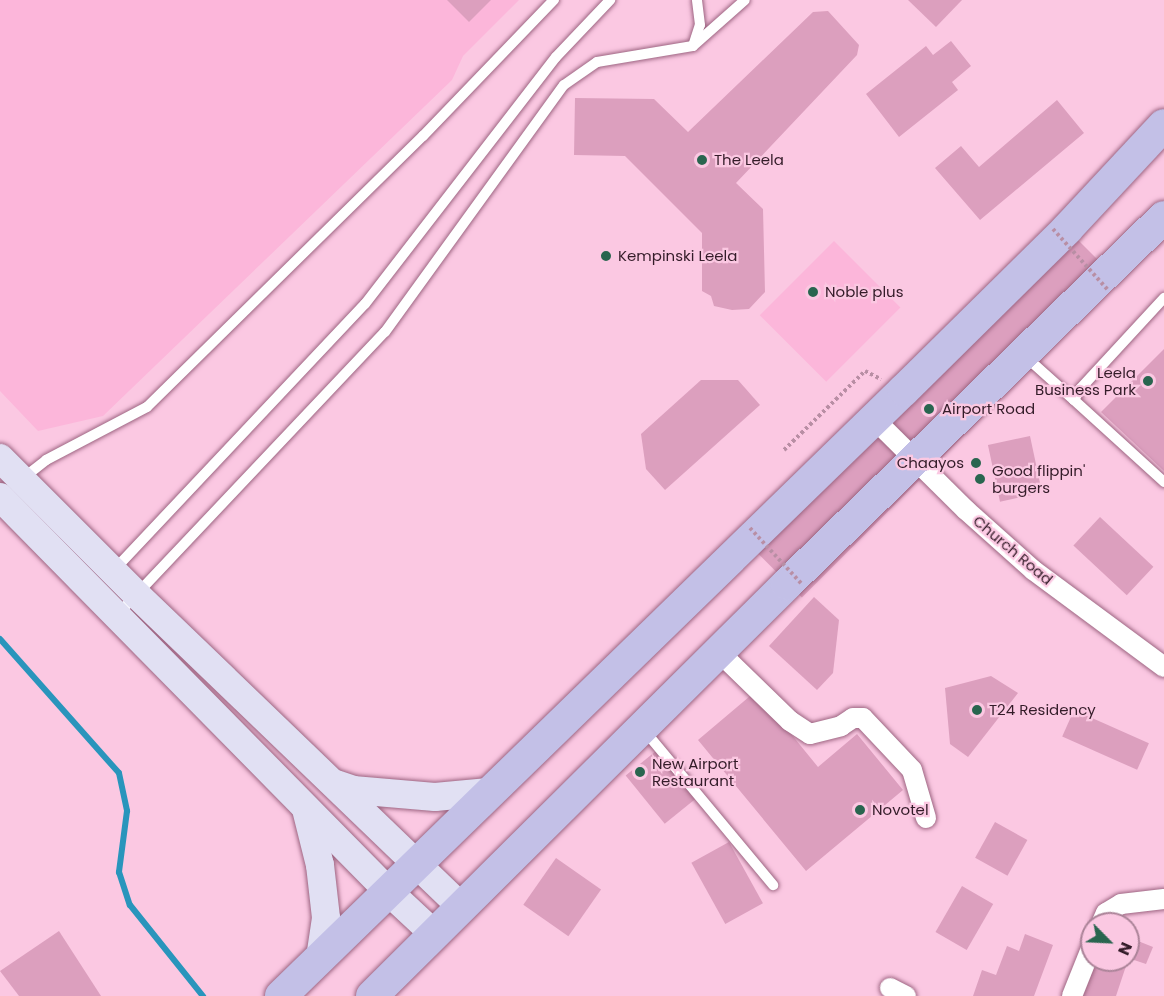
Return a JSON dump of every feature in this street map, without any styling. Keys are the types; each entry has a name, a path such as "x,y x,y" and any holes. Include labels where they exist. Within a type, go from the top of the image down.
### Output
{"main road":[{"path":"281,996 904,390 1067,229 1164,125"},
{"path":"372,996 718,652 1164,218"},
{"path":"0,458 22,479 103,581 117,615 389,892 434,934"},
{"path":"0,497 103,581 137,595 417,862 461,907"},
{"path":"334,783 353,790 435,797 489,792"},
{"path":"305,807 320,866 326,918 320,958"}],"street":[{"name":"Church Road","path":"874,419 1032,570 1164,667"},
{"path":"718,652 790,721 810,734 841,726 853,718 863,718 912,770 926,818"},
{"path":"1108,912 1120,904 1164,899"},
{"path":"1072,996 1082,972"}],"lane":[{"path":"22,479 46,460 147,407 415,144 554,0"},
{"path":"103,581 365,304 556,57 610,0"},
{"path":"693,46 700,25 697,0"},
{"path":"117,615 385,332 564,85 597,62 693,46 745,0"},
{"path":"1074,400 1080,389 1164,298"},
{"path":"1024,356 1164,482"},
{"path":"642,728 773,885"}],"path":[{"path":"1053,229 1108,290"},
{"path":"784,450 865,371 904,390"},
{"path":"750,528 801,583"}],"shaded area":[{"path":"0,0 519,0 463,56 452,80 103,416 38,431 0,391"},
{"path":"834,241 900,307 826,382 760,315"}],"building":[{"path":"447,0 491,0 469,22"},
{"path":"908,0 962,0 936,27"},
{"path":"828,11 859,45 857,55 736,183 763,209 765,292 749,309 732,310 714,306 711,296 702,291 702,233 625,156 574,155 575,98 654,99 688,132 813,12"},
{"path":"951,41 971,66 952,82 958,90 899,137 866,94 926,46 933,55"},
{"path":"1057,100 1084,133 980,220 935,168 961,146 979,167"},
{"name":"Airport Road","path":"1060,222 1119,281 802,597 743,539"},
{"name":"Leela Business Park","path":"1164,349 1164,471 1101,412"},
{"path":"701,380 738,380 760,405 665,490 646,469 641,434"},
{"path":"1030,436 1042,493 1000,502 988,445"},
{"path":"1100,517 1153,567 1127,595 1073,546"},
{"path":"814,597 839,620 833,673 817,690 769,646"},
{"path":"991,676 1018,693 968,757 950,744 945,688"},
{"path":"756,691 818,767 857,734 903,790 806,871 698,740"},
{"path":"1074,710 1149,743 1137,770 1062,736"},
{"path":"656,751 695,799 665,824 626,776"},
{"path":"995,822 1027,840 1007,876 975,858"},
{"path":"729,842 763,903 725,924 691,863"},
{"path":"556,858 601,890 568,936 523,905"},
{"path":"962,886 993,904 967,950 936,932"},
{"path":"59,931 101,996 19,996 0,971"},
{"path":"1025,934 1053,945 1034,996 973,996 982,970 996,975 1007,946 1019,951"},
{"path":"1140,942 1153,947 1146,964 1140,962"},
{"path":"1088,972 1124,972 1116,996 1080,996"}],"waterway":[{"path":"0,639 119,773 127,811 119,872 130,905 203,996"}],"place":[{"name":"The Leela","path":"702,160"},
{"name":"Kempinski Leela","path":"606,256"},
{"name":"Noble plus","path":"813,292"},
{"name":"Leela Business Park","path":"1148,381"},
{"name":"Airport Road","path":"929,409"},
{"name":"Chaayos","path":"976,463"},
{"name":"Good flippin' burgers","path":"980,479"},
{"name":"T24 Residency","path":"977,710"},
{"name":"New Airport Restaurant","path":"640,772"},
{"name":"Novotel","path":"860,810"}]}
